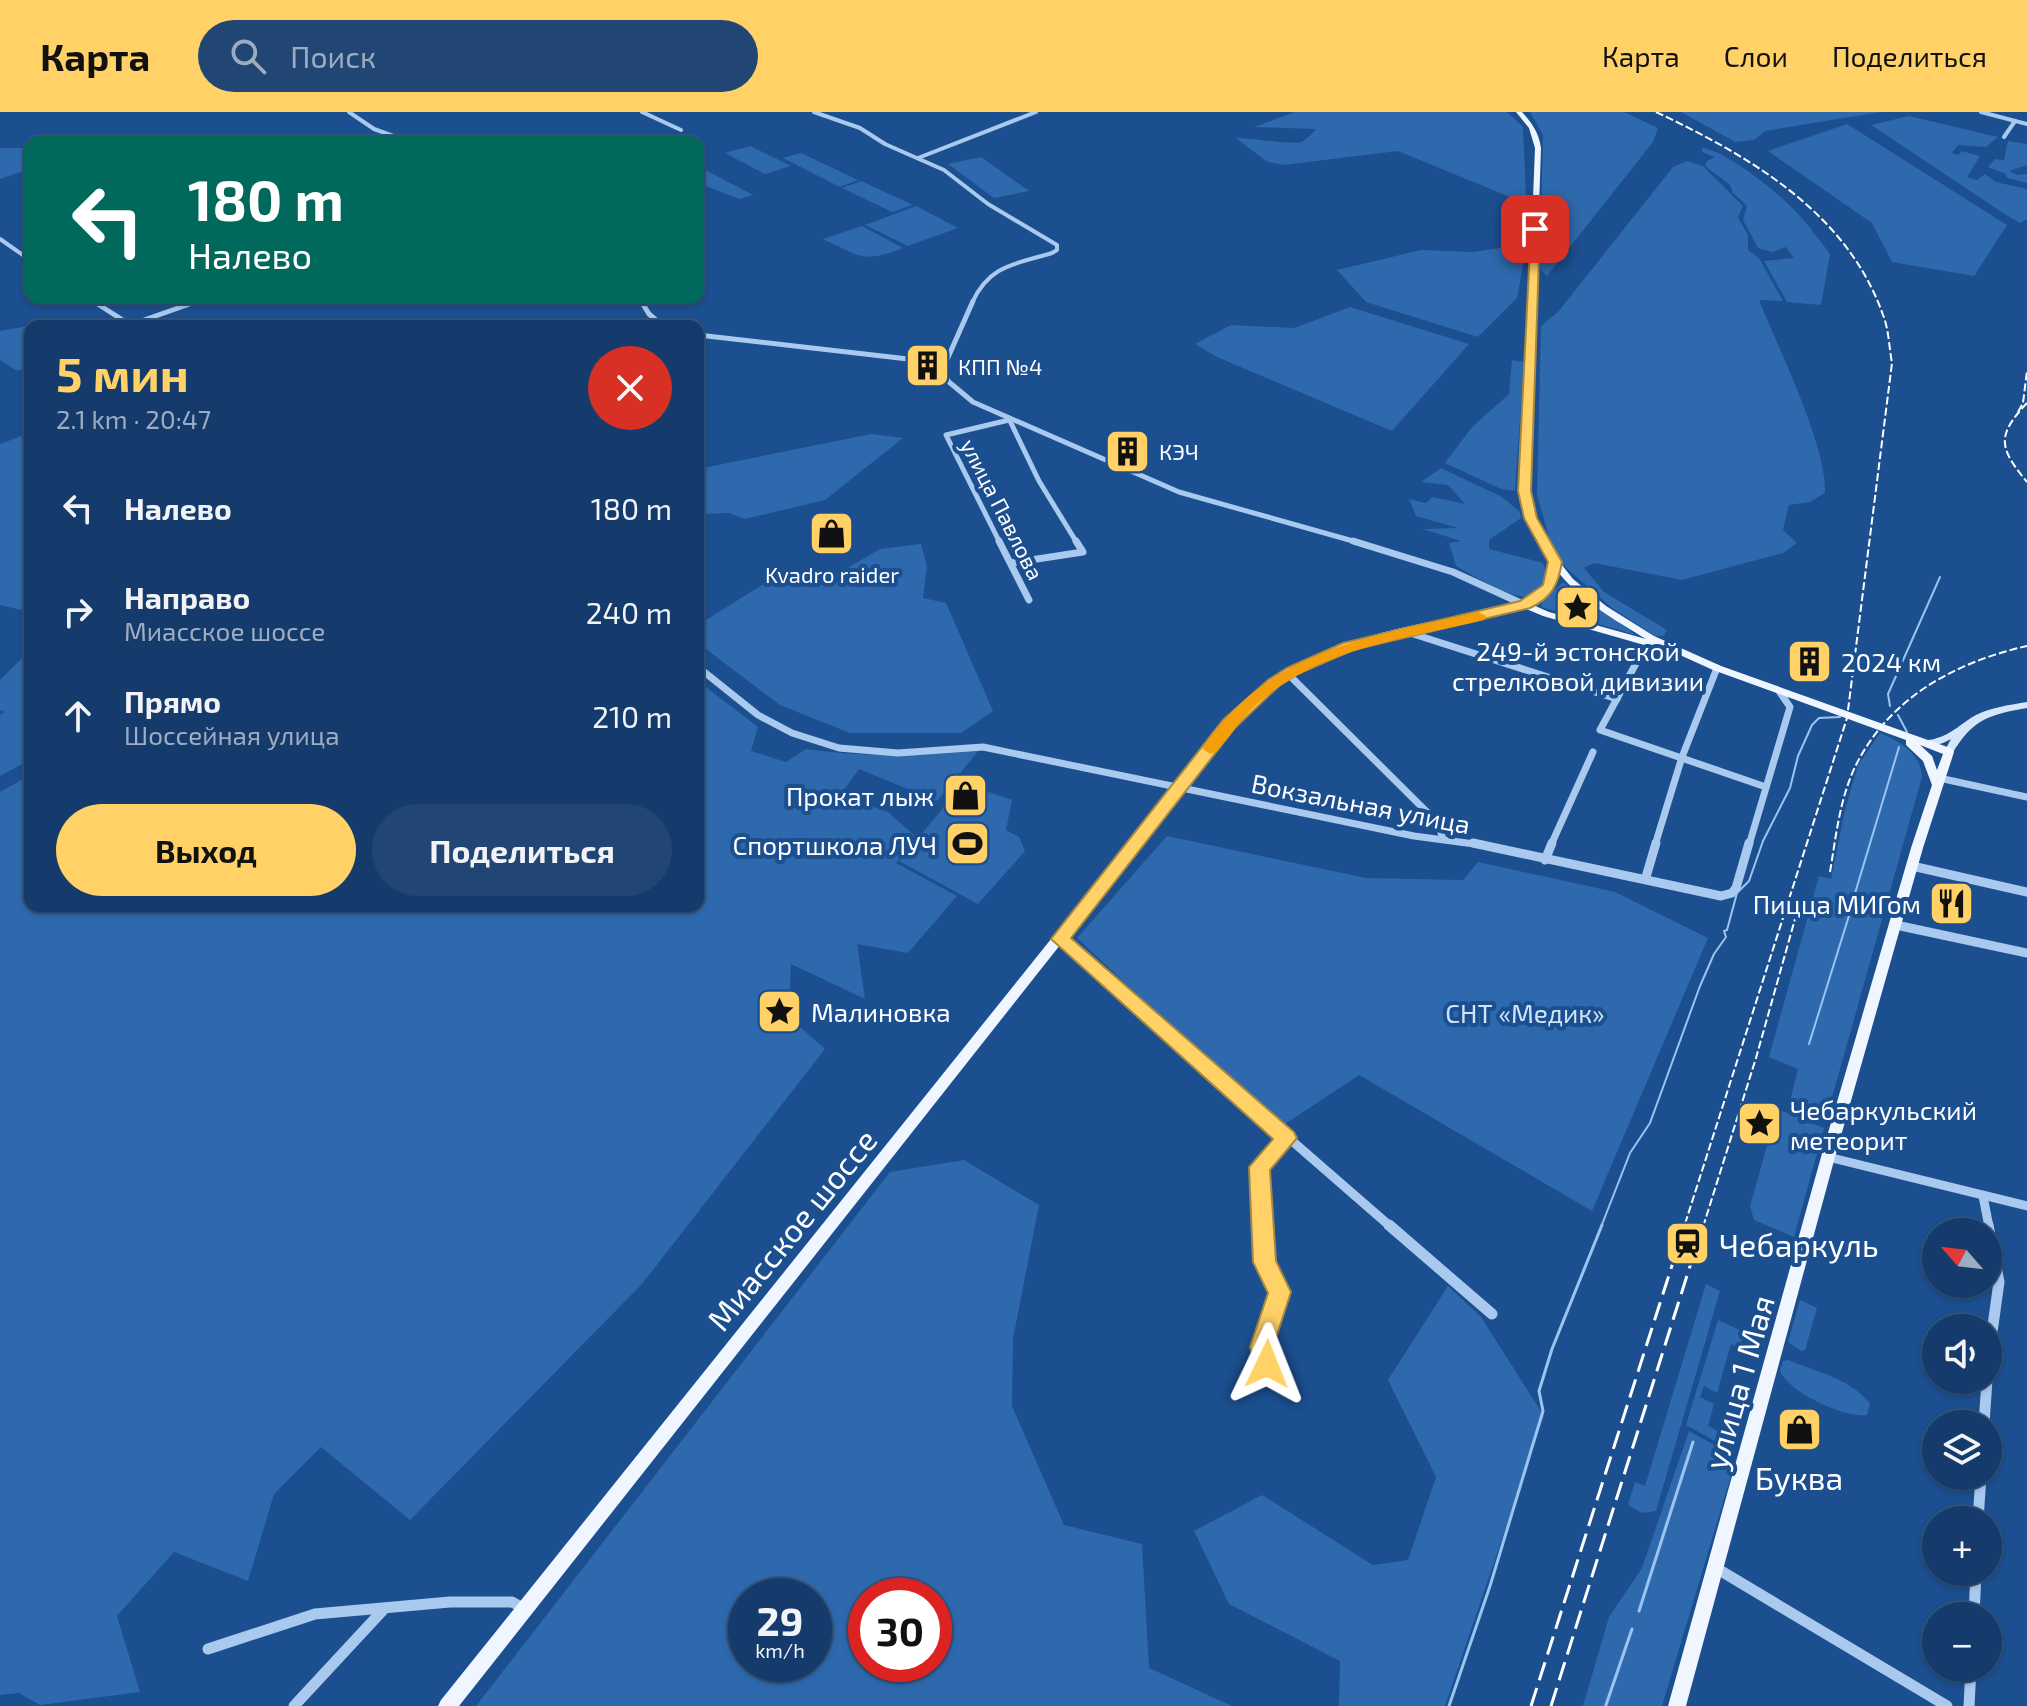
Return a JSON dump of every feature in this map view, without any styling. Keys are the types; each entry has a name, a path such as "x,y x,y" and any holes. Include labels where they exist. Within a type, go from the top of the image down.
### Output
{"main road":[{"path":"1519,112 1532,125 1538,148 1525,503 1555,562 1570,581 1603,608 1677,652"},
{"path":"1525,605 1550,587 1555,562"},
{"path":"1525,605 1677,652 1859,718 1948,756 1960,731"},
{"name":"Миасское шоссе","path":"447,1706 1229,724 1251,702 1288,674 1348,647 1525,605"},
{"path":"1923,747 1944,740 1979,717 2027,705"},
{"path":"1923,747 1938,781"},
{"name":"улица 1 Мая","path":"1677,1706 1828,1157 1912,866 1948,756"}],"street":[{"path":"349,112 374,129 393,136"},
{"path":"642,112 681,130"},
{"path":"814,112 860,128 944,170 988,204 1057,245 1057,250 1052,253 1000,269 988,276 979,287 943,363 943,374 953,387 1010,420 1221,506 1419,561 1490,587 1525,605"},
{"path":"917,158 1036,112"},
{"path":"1981,112 2027,124"},
{"path":"2004,137 2015,121"},
{"path":"0,239 24,256"},
{"path":"98,304 123,320"},
{"path":"145,320 190,304"},
{"path":"643,304 656,320"},
{"path":"704,336 943,363"},
{"path":"1010,420 1039,481 1083,552 1011,563"},
{"name":"улица Павлова","path":"1010,420 946,435 1029,600"},
{"path":"1020,444 1038,432"},
{"path":"1407,632 1617,699"},
{"path":"1647,643 1600,730 1607,734 1766,787 1790,707 1779,691"},
{"path":"1646,877 1682,757 1717,668"},
{"name":"Вокзальная улица","path":"704,672 758,715 792,733 839,748 898,753 983,747 1414,836 1442,836 1545,860 1646,877 1721,896 1732,893 1766,787"},
{"path":"1288,674 1438,823 1442,836"},
{"path":"1545,860 1593,752"},
{"path":"1938,781 2027,797"},
{"path":"1912,866 2027,892"},
{"path":"1896,925 2027,953"},
{"path":"1060,939 1492,1314"},
{"path":"1272,1381 1261,1347 1279,1292 1265,1262 1259,1167 1286,1138"},
{"path":"1828,1157 2027,1206"},
{"path":"1983,1196 1999,1282 1995,1314"},
{"path":"1715,1568 1947,1706"},
{"path":"208,1649 315,1614 450,1602 512,1602 525,1609"},
{"path":"294,1706 384,1609"},
{"path":"1969,1706 1970,1682"}],"green space":[{"path":"1295,112 1507,112 1523,127 1524,217 1510,197 1398,151 1283,165 1266,161 1236,138 1302,142 1316,129 1254,127"},
{"path":"1530,112 1624,112 1658,128 1653,142 1547,276 1540,269 1543,135"},
{"path":"1681,112 1881,112 1765,131 1754,140 1735,142"},
{"path":"1909,116 1998,137 1986,147 1958,145 1952,153 1958,155 1962,151 1980,156 1967,177 1977,180 1985,174 1996,182 2027,189 2027,219 2020,223 2000,211 1871,125"},
{"path":"1847,124 2007,225 1974,276 1892,262 1872,223 1768,151"},
{"path":"2008,141 2027,144 2027,165 2009,171 2017,175 2027,174 2027,183 2007,178 2006,174 1988,167 1995,159 2004,160"},
{"path":"750,146 791,166 765,174 725,153"},
{"path":"0,148 24,148 24,170 0,179"},
{"path":"1702,148 1739,165 1768,186 1799,215 1830,254 1821,305 1787,302 1764,261 1794,258 1786,247 1772,252 1758,248 1743,220 1747,206 1733,193 1730,185 1705,166 1715,157 1702,152"},
{"path":"801,153 858,180 840,187 783,158"},
{"path":"981,157 1029,191 994,198 948,164"},
{"path":"1687,161 1703,166 1743,206 1738,217 1748,235 1748,250 1759,258 1783,301 1759,300 1810,424 1824,473 1825,493 1810,502 1789,505 1783,530 1797,543 1783,553 1682,580 1594,563 1584,568 1604,592 1667,630 1664,636 1655,636 1612,608 1555,558 1537,495 1541,326 1558,312 1673,167"},
{"path":"704,169 753,195 739,199 704,185"},
{"path":"861,181 913,205 892,212 842,188"},
{"path":"916,206 958,228 908,246 865,225"},
{"path":"862,226 903,248 869,257 854,254 823,239"},
{"path":"1527,244 1517,298 1478,337 1366,302 1337,270 1421,250 1473,252"},
{"path":"1350,307 1469,344 1392,431 1217,357 1195,344 1231,325 1294,328"},
{"path":"24,327 24,369 17,371 0,360 0,331"},
{"path":"1512,360 1524,362 1515,491 1501,489 1445,463 1472,427 1509,394"},
{"path":"871,434 903,438 825,500 745,519 729,513 704,514 704,468"},
{"path":"24,435 24,611 0,605 0,444"},
{"path":"1441,468 1502,497 1520,512 1521,518 1489,540 1489,549 1543,563 1548,580 1536,591 1521,596 1481,580 1456,566 1449,543 1461,541 1423,529 1458,528 1416,516 1409,499 1426,503 1432,497 1465,504 1448,485 1421,482"},
{"path":"921,544 927,566 923,598 946,603 993,711 961,733 850,733 780,705 704,648 704,621 765,583 796,574 818,585 880,549"},
{"path":"1563,582 1636,635 1541,607 1543,601"},
{"path":"24,657 24,763 0,776 0,715 5,712 0,710 0,680"},
{"path":"704,686 758,727 751,751 786,762 806,749 893,755 980,749 937,801 859,769 843,791 850,798 888,812 916,837 896,863 957,896 908,953 857,944 865,999 791,964 789,1017 825,1049 642,1284 410,1520 321,1447 274,1494 248,1581 174,1552 117,1616 140,1692 40,1705 19,1693 0,1695 0,792 24,778 24,912 704,912"},
{"path":"1880,733 1901,744 1913,755 1922,777 1826,1119 1821,1120 1789,1105 1798,1069 1769,1057 1819,876 1831,879 1858,765"},
{"name":"Спортшкола ЛУЧ","path":"957,781 1012,800 1006,830 1019,837 1025,851 978,904 899,861 952,797 950,789"},
{"name":"СНТ «Медик»","path":"1167,836 1366,878 1463,880 1478,862 1615,892 1708,938 1592,1211 1359,1075 1279,1128 1077,938"},
{"path":"1782,1111 1824,1128 1794,1237 1754,1220 1750,1206 1776,1114"},
{"path":"964,1160 1039,1205 1013,1339 1012,1406 1064,1525 1142,1544 1149,1668 1232,1706 476,1706 890,1172"},
{"path":"1706,1284 1720,1291 1656,1511 1642,1513 1628,1505 1635,1482 1645,1486"},
{"path":"1448,1286 1481,1317 1544,1416 1445,1706 1339,1706 1340,1661 1229,1604 1194,1531 1262,1495 1373,1565 1408,1560 1436,1477 1388,1380"},
{"path":"1800,1300 1817,1308 1805,1350 1801,1351 1788,1342"},
{"path":"1718,1320 1744,1332 1740,1348 1731,1344 1717,1393 1704,1386 1700,1397 1714,1404 1708,1426 1728,1436 1733,1416 1740,1418 1731,1450 1686,1425"},
{"path":"1788,1360 1852,1387 1870,1403 1867,1415 1832,1408 1794,1387 1780,1371 1783,1361"},
{"path":"1689,1431 1729,1453 1733,1469 1662,1706 1583,1706 1609,1617 1642,1568"}],"waterway":[{"path":"1890,706 1888,694 1940,577"},
{"path":"1898,715 1907,732"},
{"path":"1601,1227 1630,1153 1650,1123 1700,986 1714,954 1726,937 1724,931 1727,930 1737,893 1749,881 1763,841 1790,788 1798,756 1812,725 1819,718 1840,717"},
{"path":"1853,900 1899,747"},
{"path":"1809,1044 1852,906"},
{"path":"1449,1706 1490,1586 1543,1411 1539,1391 1552,1349 1602,1225"},
{"path":"1639,1611 1693,1442"},
{"path":"1606,1705 1632,1629"}],"railway":[{"path":"1656,112 1759,168 1820,217 1845,246 1867,279 1885,321 1892,363 1847,718 1684,1227"},
{"path":"2018,412 2023,403 2027,371"},
{"path":"2027,403 2010,424 2005,442 2011,460 2027,482"},
{"path":"1830,872 1846,790 1870,741 1887,720 1906,702 1951,673 2027,646"},
{"path":"1703,1227 1756,1058 1795,919"},
{"path":"1531,1706 1685,1225"},
{"path":"1551,1706 1703,1225"}],"slow traffic":[{"path":"1210,748 1251,702 1292,671 1348,647 1478,616"}],"place":[{"name":"КПП №4","path":"927,366"},
{"name":"КЭЧ","path":"1128,451"},
{"name":"Kvadro raider","path":"832,533"},
{"name":"249-й эстонской стрелковой дивизии","path":"1578,607"},
{"name":"2024 км","path":"1810,661"},
{"name":"Прокат лыж","path":"965,795"},
{"name":"Спортшкола ЛУЧ","path":"968,844"},
{"name":"Пицца МИГом","path":"1952,903"},
{"name":"Малиновка","path":"780,1011"},
{"name":"Чебаркульский метеорит","path":"1759,1124"},
{"name":"Чебаркуль","path":"1688,1244"},
{"name":"Буква","path":"1799,1430"}],"route":[{"path":"1267,1364 1261,1347 1279,1292 1265,1262 1259,1167 1286,1138 1060,939 1229,724 1273,683 1292,671 1348,647 1525,605 1550,587 1555,562 1525,503 1535,229"}]}
